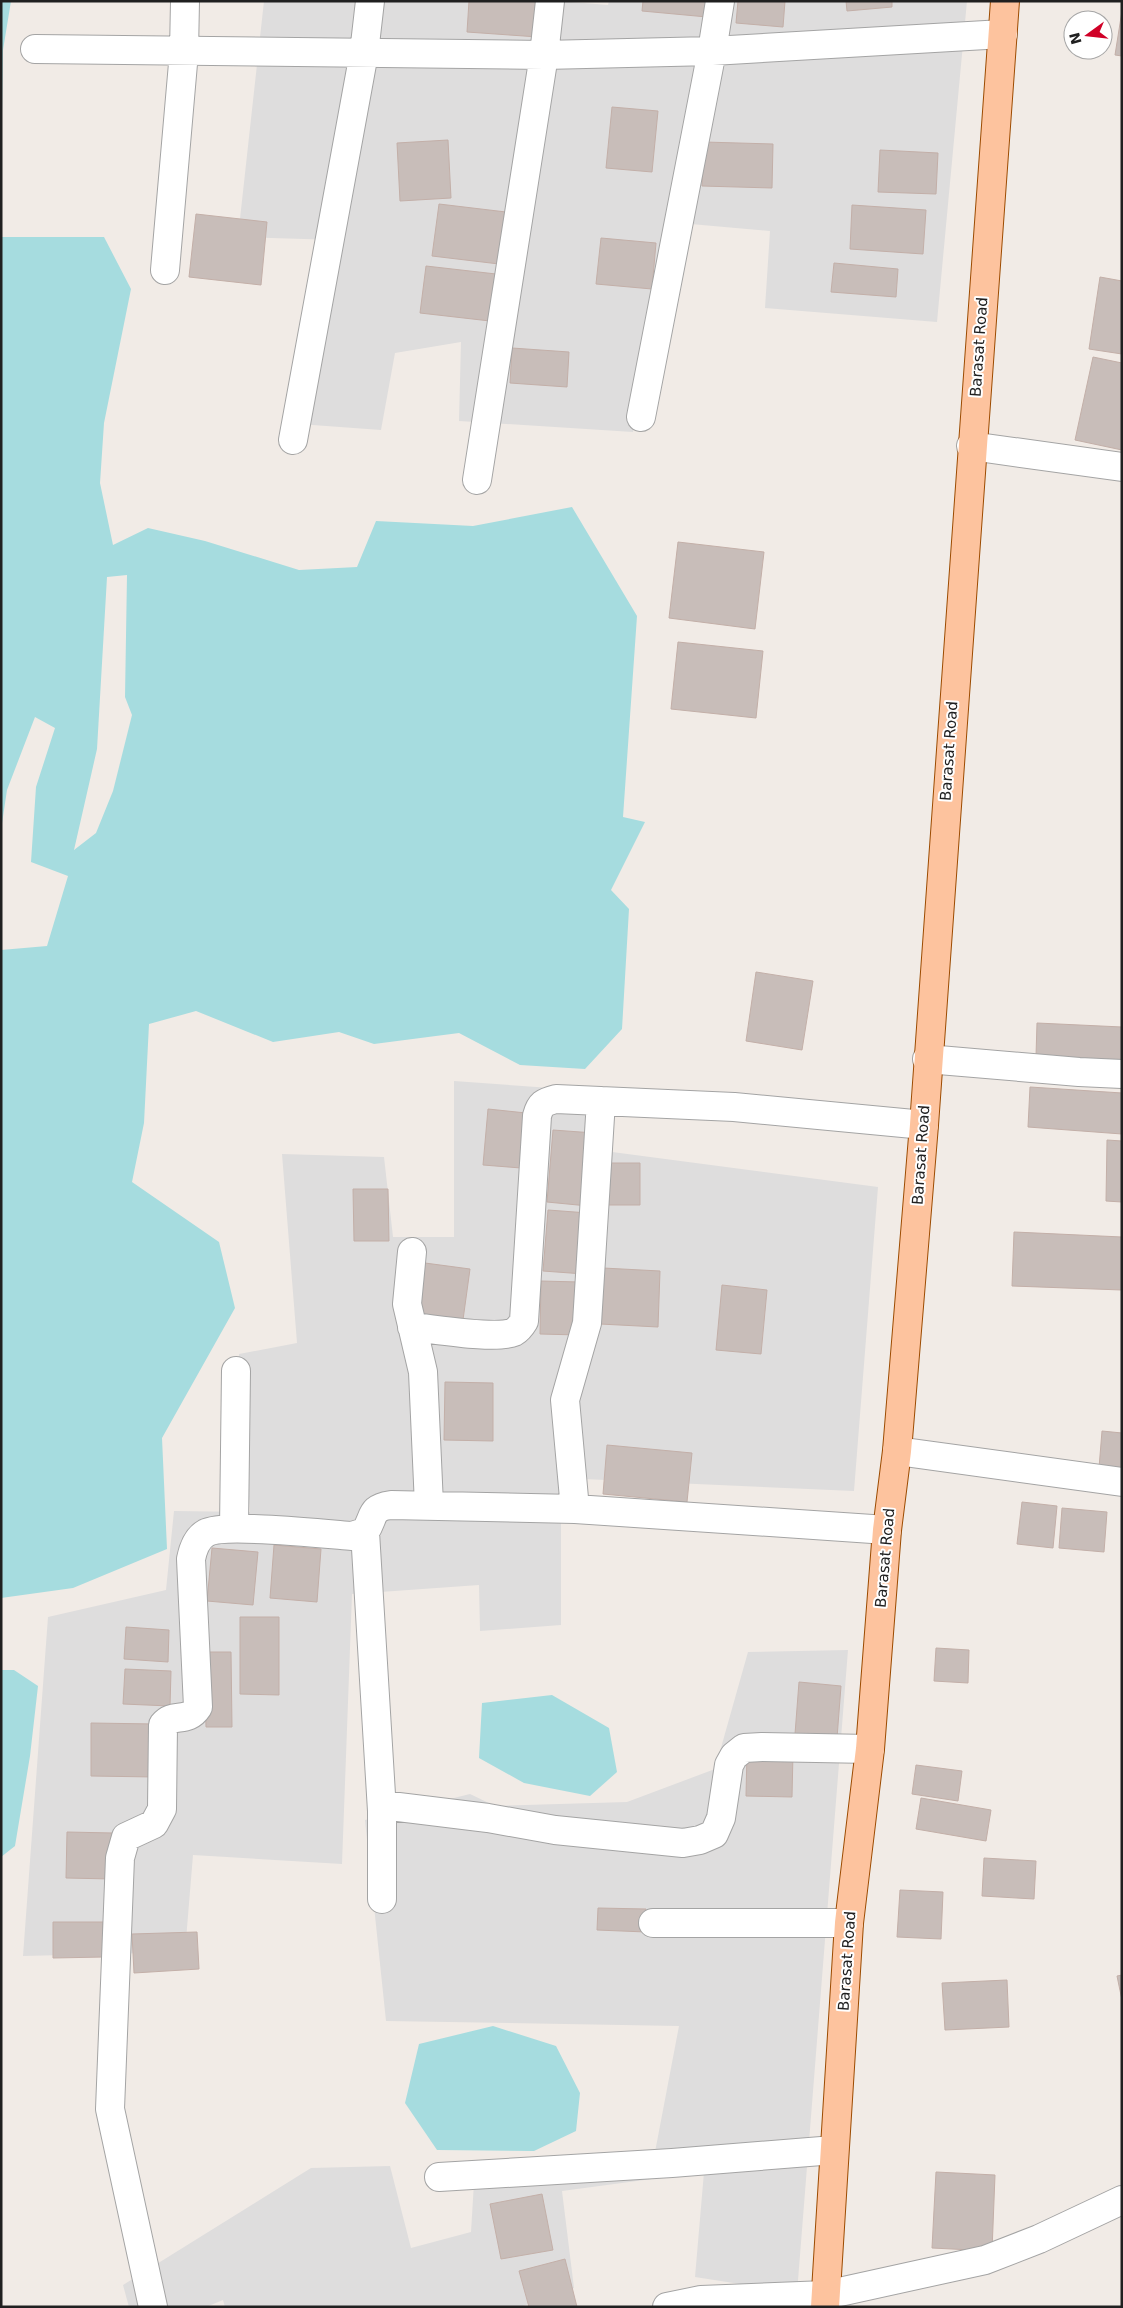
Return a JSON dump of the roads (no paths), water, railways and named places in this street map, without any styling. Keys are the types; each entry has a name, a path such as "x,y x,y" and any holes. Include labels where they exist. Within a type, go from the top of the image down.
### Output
{"main road":[{"name":"Barasat Road","path":"825,2301 849,1923 870,1749 887,1530 897,1451 924,1125 927,1059 971,446 1005,1"}],"street":[{"path":"165,270 184,52 186,1"},
{"path":"293,440 364,53 370,1"},
{"path":"477,480 544,55 550,1"},
{"path":"641,417 720,1"},
{"path":"36,49 544,55 712,51 1003,34"},
{"path":"971,446 1122,467"},
{"path":"927,1059 1122,1074"},
{"path":"412,1327 498,1335 512,1333 520,1328 524,1321 537,1116 539,1106 545,1102 556,1099 601,1100 734,1107 924,1125"},
{"path":"575,1509 565,1400 586,1323 601,1100"},
{"path":"412,1252 406,1304 422,1358 424,1372 429,1505"},
{"path":"234,1528 236,1371"},
{"path":"897,1451 1122,1482"},
{"path":"382,1899 382,1805 365,1532 374,1511 382,1506 429,1505 575,1509 887,1530"},
{"path":"153,2307 110,2109 120,1858 126,1837 154,1824 162,1810 163,1725 166,1721 173,1718 188,1718 198,1707 191,1559 193,1550 199,1539 207,1532 234,1528 352,1536 365,1532"},
{"path":"382,1805 488,1818 555,1830 683,1843 700,1840 714,1834 721,1818 729,1765 734,1756 744,1748 870,1749"},
{"path":"653,1923 849,1923"},
{"path":"439,2177 672,2163 834,2150"},
{"path":"666,2307 702,2300 825,2301 984,2260 1039,2239 1122,2200"}],"water":[{"path":"1,1 11,1 3,50 1,177"},
{"path":"1,237 104,237 131,289 104,423 100,483 113,545 148,528 205,541 299,570 357,567 376,521 473,526 572,507 637,616 623,817 645,822 611,890 629,909 622,1029 585,1069 520,1065 459,1033 374,1044 339,1032 273,1042 196,1011 149,1024 144,1123 132,1182 219,1242 235,1308 162,1438 167,1549 73,1588 1,1598 1,950 47,946 68,876 31,862 36,787 55,728 35,717 7,790 1,830","holes":["127,575 125,697 132,715 113,791 96,833 74,850 97,749 107,577"]},
{"path":"1,1670 14,1670 38,1686 30,1756 15,1846 1,1857"},
{"path":"552,1695 609,1728 617,1772 590,1796 524,1783 479,1758 482,1703"},
{"path":"493,2026 556,2046 580,2093 576,2131 534,2151 437,2150 405,2103 419,2044"}]}
